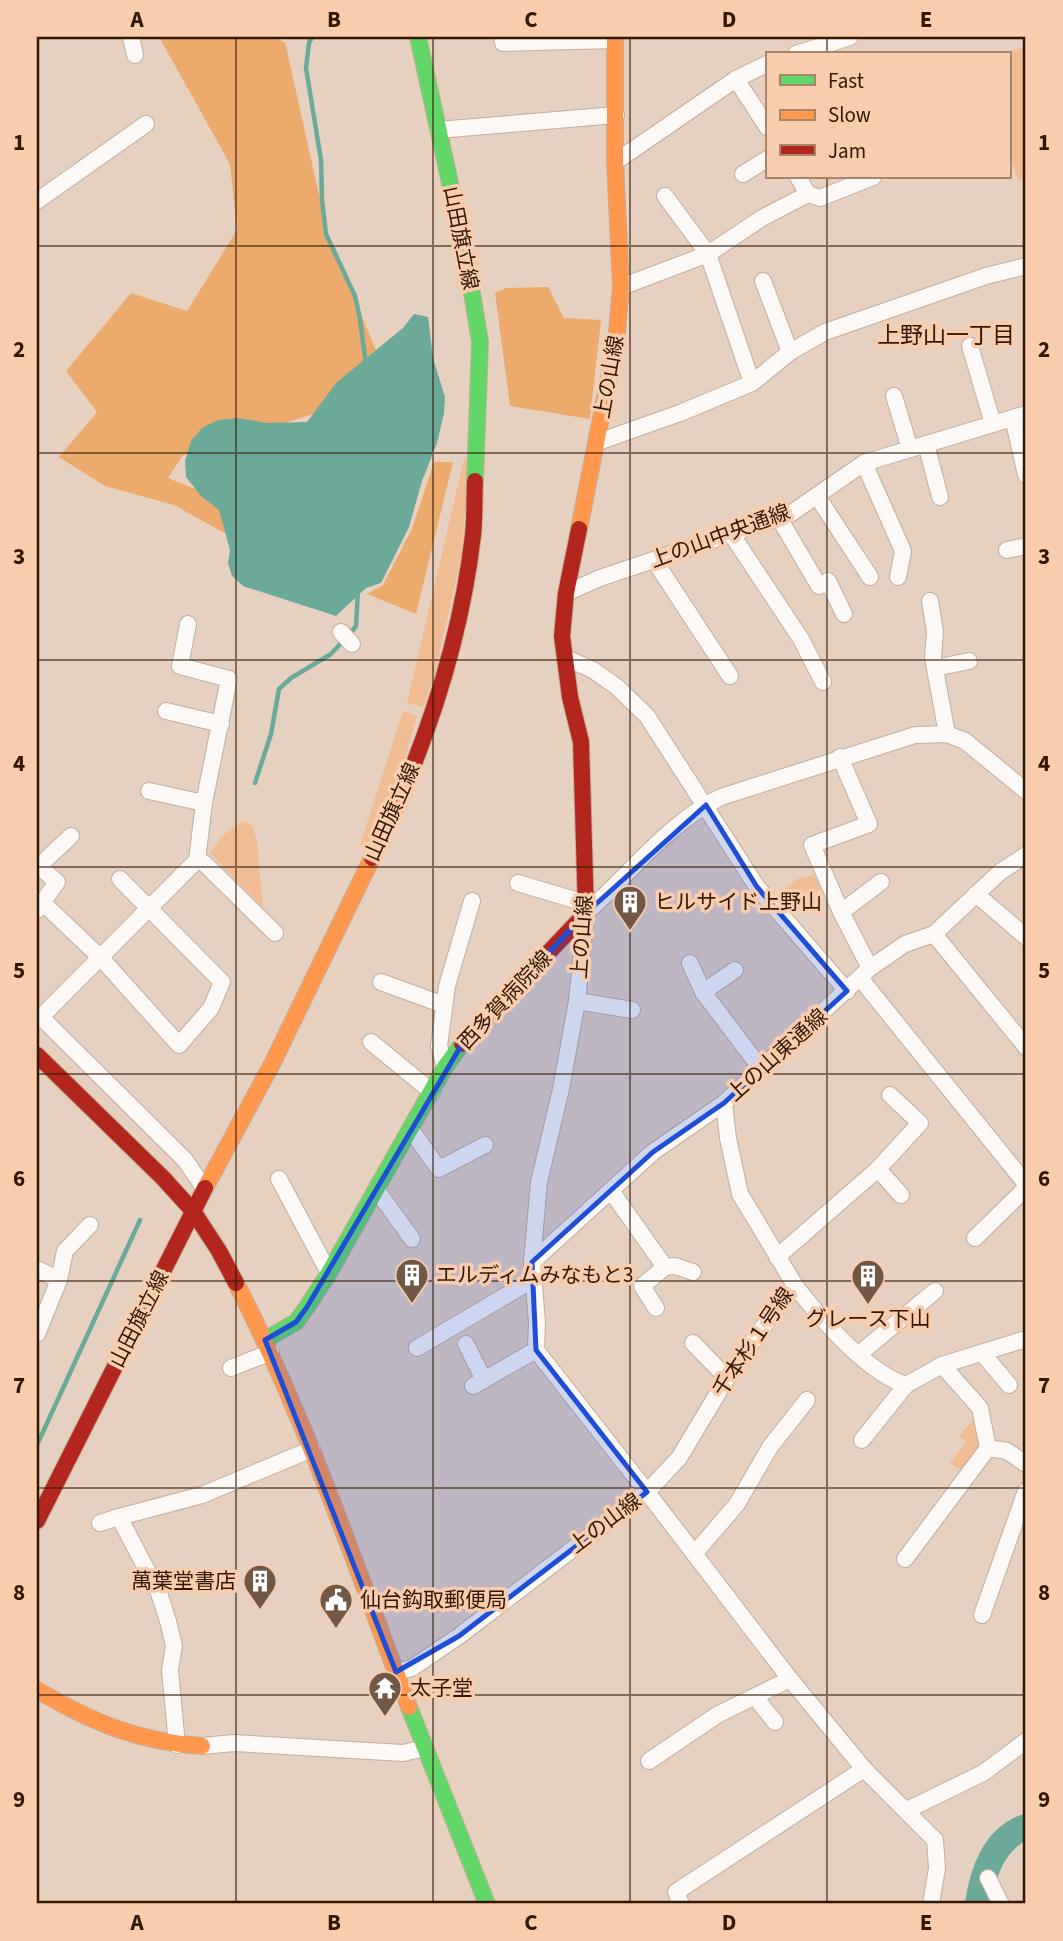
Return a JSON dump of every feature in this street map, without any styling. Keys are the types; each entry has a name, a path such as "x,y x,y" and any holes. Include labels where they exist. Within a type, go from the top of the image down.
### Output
{"street":[{"path":"131,37 135,55"},
{"name":"山田旗立線","path":"37,1521 193,1211 273,1062 402,798 430,720 456,629 473,534 480,342 466,256 418,37"},
{"path":"502,37 503,43 615,38"},
{"path":"802,52 850,37"},
{"name":"上の山線","path":"396,1672 411,1668 459,1636 647,1492 536,1350 537,1322 532,1262 538,1182 561,1089 577,1001 586,913 581,742 570,697 562,636 566,593 616,342 621,287 615,162 615,38"},
{"path":"615,162 736,79 766,64"},
{"path":"736,79 766,125"},
{"path":"438,130 616,115"},
{"path":"37,201 146,124"},
{"path":"743,174 766,160"},
{"path":"799,178 808,194 820,198 870,178"},
{"path":"621,287 708,254 762,218 808,194"},
{"path":"665,196 708,254 752,383"},
{"path":"597,442 680,413 752,383 790,352 825,332 986,276 1026,265"},
{"path":"763,281 790,352"},
{"path":"970,346 993,424"},
{"path":"894,396 940,498"},
{"path":"1020,416 1026,475"},
{"name":"上の山中央通線","path":"566,593 600,578 790,514 864,463 1020,416"},
{"path":"864,463 903,551 898,577"},
{"path":"817,496 870,577"},
{"path":"779,518 819,586 828,581 844,614"},
{"path":"732,535 801,639 823,682"},
{"path":"1007,550 1026,546"},
{"path":"654,560 730,676"},
{"path":"930,601 935,632 933,658 947,734 965,741 1026,791"},
{"path":"188,624 180,666 229,679 204,803 197,860 39,1019 185,1160 205,1189"},
{"path":"566,658 593,670 617,687 646,716 757,887 847,990"},
{"path":"935,668 969,661"},
{"path":"166,711 221,724"},
{"name":"西多賀病院線","path":"268,1346 296,1322 329,1273 444,1068 462,1044 586,913 684,819 706,805 840,757 915,735 947,734"},
{"path":"840,757 869,824 812,845 865,973 1026,1186 975,1238"},
{"path":"149,791 204,803"},
{"path":"71,836 39,866 57,882 39,906 101,958 179,1045 211,1008 222,982 120,879"},
{"name":"上の山東通線","path":"532,1262 653,1152 724,1103 865,973 905,944 934,934 1000,872 1026,855"},
{"path":"197,860 204,863 275,933"},
{"path":"841,912 881,882"},
{"path":"517,883 575,900 586,913"},
{"path":"976,894 1026,937"},
{"path":"444,1068 439,1046 447,986 472,901"},
{"path":"934,934 1026,1047"},
{"path":"690,963 703,992 762,1070"},
{"path":"703,992 735,970"},
{"path":"381,982 444,1005"},
{"path":"577,1001 632,1010"},
{"path":"371,1042 432,1092"},
{"path":"37,1055 163,1178 193,1211 219,1251 268,1346 312,1449 487,1904"},
{"path":"777,1257 878,1169 919,1123 890,1095"},
{"name":"千本杉１号線","path":"647,1492 678,1458 727,1378 773,1313 796,1287 740,1194 728,1138 724,1103"},
{"path":"411,1130 439,1169 485,1145"},
{"path":"878,1169 901,1195"},
{"path":"279,1179 329,1273"},
{"path":"376,1188 412,1239"},
{"path":"611,1191 665,1267"},
{"path":"37,1334 59,1280 65,1251 90,1225"},
{"path":"656,1308 642,1286 665,1267 675,1266 693,1272"},
{"path":"37,1269 59,1280"},
{"path":"417,1348 534,1279"},
{"path":"796,1287 822,1320 859,1354 888,1379 906,1385"},
{"path":"859,1354 934,1291"},
{"path":"862,1440 906,1385 942,1365 1026,1339"},
{"path":"693,1343 727,1378"},
{"path":"466,1344 479,1383 536,1350"},
{"path":"231,1368 268,1346"},
{"path":"982,1353 1009,1385"},
{"path":"905,1559 988,1448 980,1408 942,1365"},
{"path":"695,1553 737,1504 770,1447 807,1400"},
{"path":"988,1448 1007,1451 1026,1464"},
{"path":"100,1523 201,1495 312,1449"},
{"path":"982,1615 1026,1491"},
{"path":"647,1492 790,1679 864,1769 935,1840 937,1868 931,1904"},
{"path":"119,1517 159,1593 168,1620 174,1646 170,1671 177,1745"},
{"path":"649,1762 717,1715 790,1679"},
{"path":"37,1690 102,1726 139,1739 177,1745 234,1743 403,1753 425,1748"},
{"path":"755,1698 775,1722"},
{"path":"907,1810 983,1773 1026,1741"},
{"path":"681,1904 676,1892 864,1769"},
{"path":"988,1878 1001,1904"}],"highlighted area":[{"path":"706,805 757,887 847,991 724,1103 653,1152 532,1262 536,1350 647,1492 459,1636 396,1672 265,1340 296,1322 307,1307 462,1044 586,913"}],"shaded area":[{"path":"159,37 272,37 285,42 327,231 383,368 329,409 183,455 168,478 240,507 235,539 174,505 105,486 59,457 97,412 66,371 131,293 187,311 237,230 230,164"},
{"path":"1026,47 1026,178 1018,181 1010,153 1010,52 1006,52"},
{"path":"548,287 564,318 601,320 590,419 510,406 495,293 506,288"},
{"path":"464,459 470,459 461,558 435,673 423,707 407,703"},
{"path":"434,462 453,462 416,614 367,594 383,585 412,529"},
{"path":"403,711 417,716 403,766 366,847 360,845"},
{"path":"242,821 252,825 257,842 263,908 210,853 222,836"},
{"path":"814,875 821,889 787,912 777,897 797,879"},
{"path":"973,1420 981,1444 961,1470 950,1463 966,1442 959,1436"}],"water":[{"path":"414,314 428,317 433,358 445,397 444,413 437,443 422,481 409,527 381,583 366,588 336,616 243,586 232,576 228,563 230,550 219,510 201,496 186,477 185,461 191,441 202,428 218,420 238,418 267,423 307,422 337,382 403,328"}],"waterway":[{"path":"312,37 306,68 321,160 326,234 355,296 366,365"},
{"path":"349,635 356,626 358,590"},
{"path":"255,783 271,734 279,689 291,678 331,654 343,641"},
{"path":"37,1445 140,1220"},
{"path":"978,1904 987,1869 998,1848 1015,1832 1026,1827"}],"traffic: fast":[{"path":"418,37 466,256 480,342 475,481"},
{"path":"265,1340 296,1322 307,1307 329,1273 445,1067 462,1044"},
{"path":"409,1707 487,1904"}],"traffic: slow":[{"path":"579,529 616,342 621,287 615,162 615,37"},
{"path":"205,1188 273,1062 372,858"},
{"path":"236,1283 307,1439 409,1707"},
{"path":"37,1690 77,1712 136,1735 202,1746"}],"traffic: jam":[{"path":"372,858 423,741 449,660 467,577 474,528 475,481"},
{"path":"462,1044 586,913 581,742 570,697 562,636 566,593 579,529"},
{"path":"37,1055 163,1178 193,1211 236,1283"},
{"path":"37,1521 205,1188"}],"place":[{"name":"ヒルサイド上野山","path":"630,932"},
{"name":"エルディムみなもと3","path":"412,1305"},
{"name":"グレース下山","path":"868,1306"},
{"name":"萬葉堂書店","path":"260,1611"},
{"name":"仙台鈎取郵便局","path":"336,1630"},
{"name":"太子堂","path":"385,1718"}],"district":[{"name":"上野山一丁目","path":"946,335"}]}
